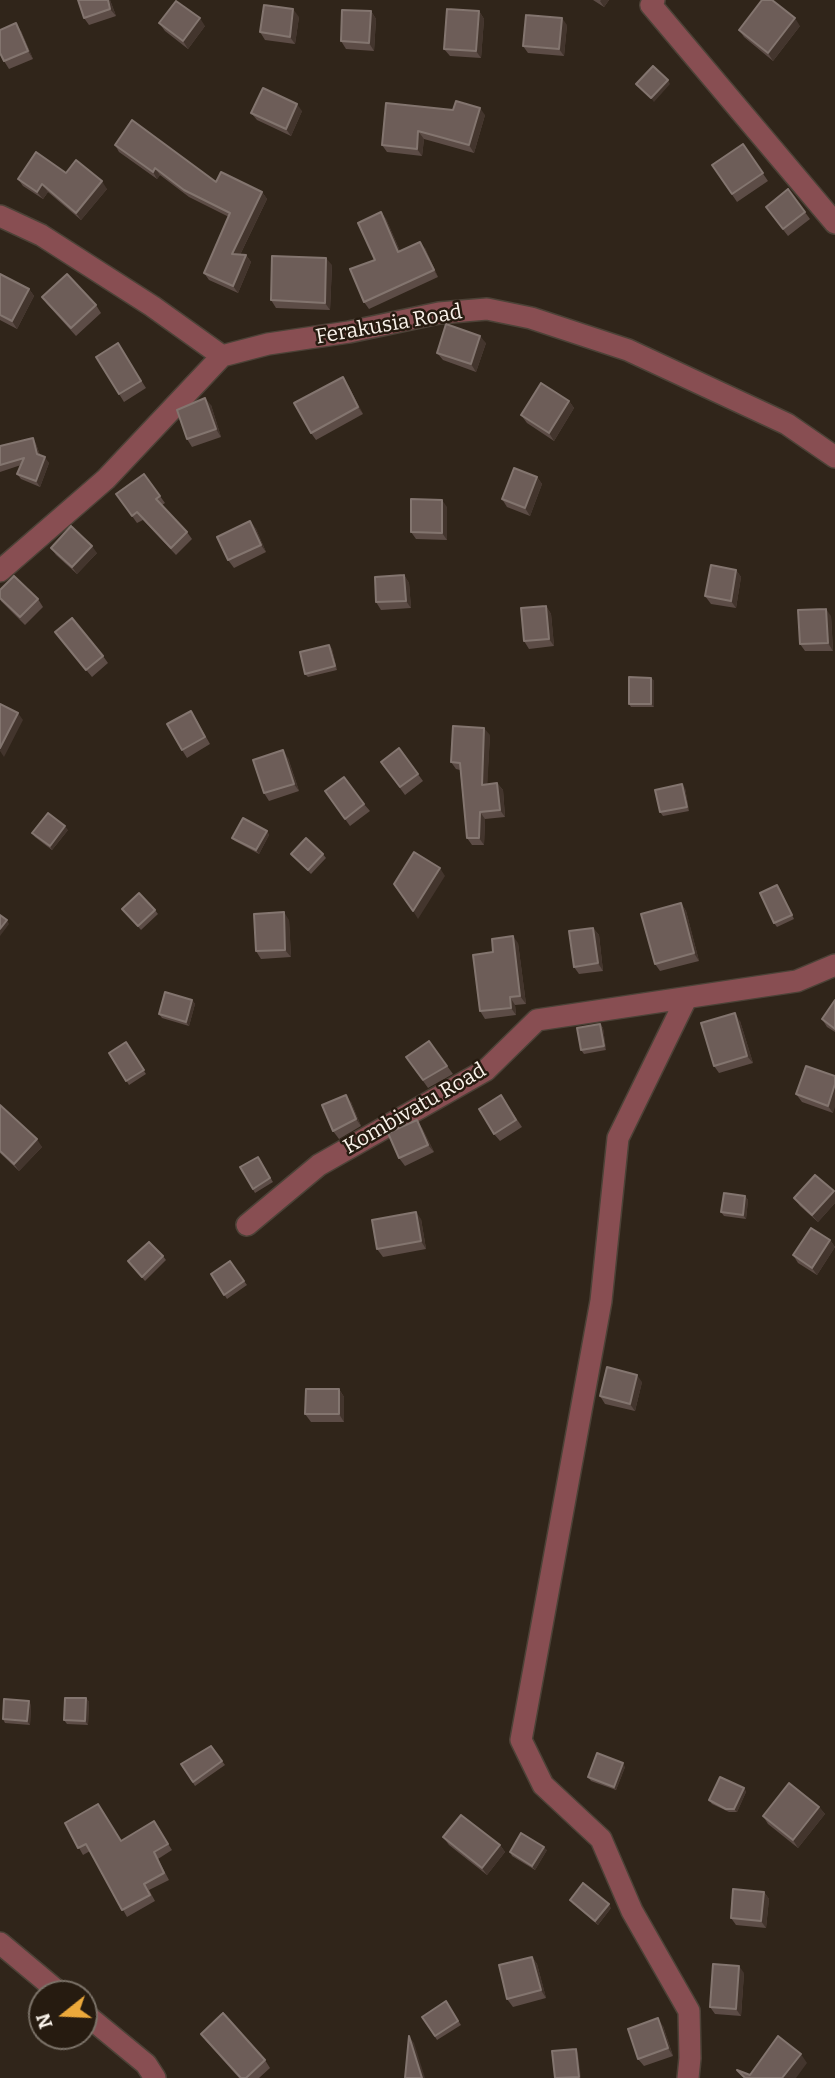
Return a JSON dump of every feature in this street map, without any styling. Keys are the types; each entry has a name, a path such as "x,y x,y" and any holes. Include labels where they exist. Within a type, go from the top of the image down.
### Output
{"street":[{"path":"654,0 651,5 835,223"},
{"path":"0,216 41,235 152,306 222,356 106,479 0,571"},
{"name":"Ferakusia Road","path":"222,356 268,344 349,332 439,313 487,309 531,318 628,350 787,424 835,457"},
{"name":"Kombivatu Road","path":"247,1225 319,1165 486,1070 537,1020 797,982 835,965"},
{"path":"686,999 618,1138 601,1300 521,1740 543,1785 601,1839 632,1910 688,2011 688,2078"},
{"path":"0,1943 44,1980"},
{"path":"98,2025 146,2064 155,2078"}],"building":[{"path":"78,0 108,0 110,9 84,18"},
{"path":"762,0 772,0 795,18 768,53 739,30"},
{"path":"176,1 200,18 183,41 159,23"},
{"path":"264,5 293,9 290,37 260,32"},
{"path":"447,9 479,11 476,51 444,49"},
{"path":"342,10 371,11 369,43 341,41"},
{"path":"526,15 562,18 559,49 523,46"},
{"path":"16,23 28,51 4,61 0,53 0,30"},
{"path":"653,66 668,80 651,98 636,84"},
{"path":"263,88 297,104 286,129 251,113"},
{"path":"456,101 480,108 469,145 418,131 417,149 382,145 386,103 453,110"},
{"path":"132,120 216,182 221,172 262,192 232,254 246,255 233,286 204,273 230,213 184,190 155,168 153,172 115,145"},
{"path":"743,144 763,173 732,194 712,165"},
{"path":"36,152 66,173 76,160 102,181 76,213 42,184 37,192 18,179"},
{"path":"788,189 805,212 783,229 766,207"},
{"path":"381,212 398,252 420,242 434,270 364,302 350,269 375,260 358,223"},
{"path":"272,256 326,258 325,303 271,300"},
{"path":"0,274 29,289 12,321 0,315"},
{"path":"67,274 96,305 71,328 42,297"},
{"path":"446,324 480,336 471,364 437,353"},
{"path":"118,343 141,381 119,394 96,357"},
{"path":"343,377 358,407 311,433 294,403"},
{"path":"541,383 569,401 549,433 521,415"},
{"path":"205,398 216,429 187,439 177,410"},
{"path":"33,438 37,454 45,457 36,481 17,474 24,458 0,465 0,446"},
{"path":"514,468 537,477 525,508 502,499"},
{"path":"144,474 160,496 156,499 187,532 171,548 137,512 132,516 116,494"},
{"path":"411,499 442,500 442,533 411,532"},
{"path":"250,521 261,545 228,560 217,537"},
{"path":"71,526 92,546 72,567 51,548"},
{"path":"711,565 736,570 731,601 705,596"},
{"path":"404,575 406,601 376,602 375,577"},
{"path":"14,576 38,599 20,617 0,598 0,590"},
{"path":"546,606 549,639 524,641 521,608"},
{"path":"826,609 828,643 800,644 798,610"},
{"path":"72,618 103,656 86,670 55,632"},
{"path":"329,645 335,666 305,674 300,652"},
{"path":"629,677 651,678 651,704 629,704"},
{"path":"0,704 18,713 0,748"},
{"path":"191,711 205,737 182,750 167,724"},
{"path":"453,726 484,728 482,785 497,783 500,810 480,812 479,838 467,838 460,763 451,762"},
{"path":"399,748 418,774 400,787 381,762"},
{"path":"283,750 294,784 264,793 253,760"},
{"path":"344,777 364,804 345,819 325,791"},
{"path":"682,784 687,807 660,812 655,790"},
{"path":"48,813 65,826 50,846 32,833"},
{"path":"243,818 267,831 256,850 232,838"},
{"path":"306,838 323,854 308,870 291,854"},
{"path":"414,852 440,868 413,911 394,884"},
{"path":"777,885 792,915 774,923 760,893"},
{"path":"139,893 155,910 138,926 122,909"},
{"path":"681,903 694,953 655,964 641,914"},
{"path":"284,912 285,950 256,951 254,914"},
{"path":"0,915 7,920 0,929"},
{"path":"593,928 598,963 574,967 569,931"},
{"path":"513,936 520,996 510,997 511,1008 480,1011 473,955 493,952 492,939"},
{"path":"165,992 192,1000 186,1022 159,1014"},
{"path":"835,1000 835,1029 822,1019"},
{"path":"735,1013 747,1056 714,1066 701,1023"},
{"path":"600,1024 604,1046 581,1050 577,1028"},
{"path":"429,1041 447,1066 423,1080 406,1057"},
{"path":"126,1042 144,1070 126,1081 109,1053"},
{"path":"806,1066 835,1076 828,1106 796,1094"},
{"path":"346,1095 356,1119 333,1131 322,1105"},
{"path":"501,1095 516,1120 494,1134 479,1109"},
{"path":"0,1105 37,1139 14,1164 0,1151"},
{"path":"417,1120 428,1145 399,1158 388,1133"},
{"path":"258,1157 270,1178 253,1189 240,1167"},
{"path":"815,1175 834,1191 812,1215 794,1198"},
{"path":"724,1193 745,1196 743,1215 721,1212"},
{"path":"416,1212 421,1241 377,1249 372,1220"},
{"path":"811,1228 830,1240 812,1268 793,1255"},
{"path":"149,1242 163,1256 142,1277 128,1261"},
{"path":"230,1261 244,1281 224,1295 211,1274"},
{"path":"607,1367 637,1375 630,1404 600,1396"},
{"path":"306,1389 339,1389 339,1414 305,1414"},
{"path":"65,1698 86,1698 85,1721 64,1720"},
{"path":"4,1699 29,1701 27,1721 3,1719"},
{"path":"211,1746 222,1761 193,1782 181,1764"},
{"path":"597,1753 623,1763 614,1787 588,1777"},
{"path":"720,1777 744,1788 734,1809 726,1809 709,1800"},
{"path":"789,1783 819,1807 793,1840 763,1816"},
{"path":"98,1804 121,1841 154,1821 168,1844 154,1852 164,1873 144,1884 150,1895 122,1910 86,1844 78,1848 65,1823"},
{"path":"461,1815 500,1845 482,1868 443,1837"},
{"path":"521,1833 544,1847 532,1866 510,1852"},
{"path":"583,1883 609,1904 595,1921 570,1900"},
{"path":"733,1889 764,1892 761,1921 731,1918"},
{"path":"532,1957 541,1990 507,1999 499,1965"},
{"path":"713,1964 739,1966 736,2009 710,2007"},
{"path":"446,2001 458,2021 435,2036 422,2017"},
{"path":"223,2013 265,2060 246,2078 241,2078 201,2034"},
{"path":"658,2018 668,2048 638,2059 628,2029"},
{"path":"409,2036 422,2078 405,2078"},
{"path":"778,2036 801,2054 782,2078 745,2078 737,2070 750,2075"},
{"path":"576,2049 579,2077 555,2078 552,2051"}]}
